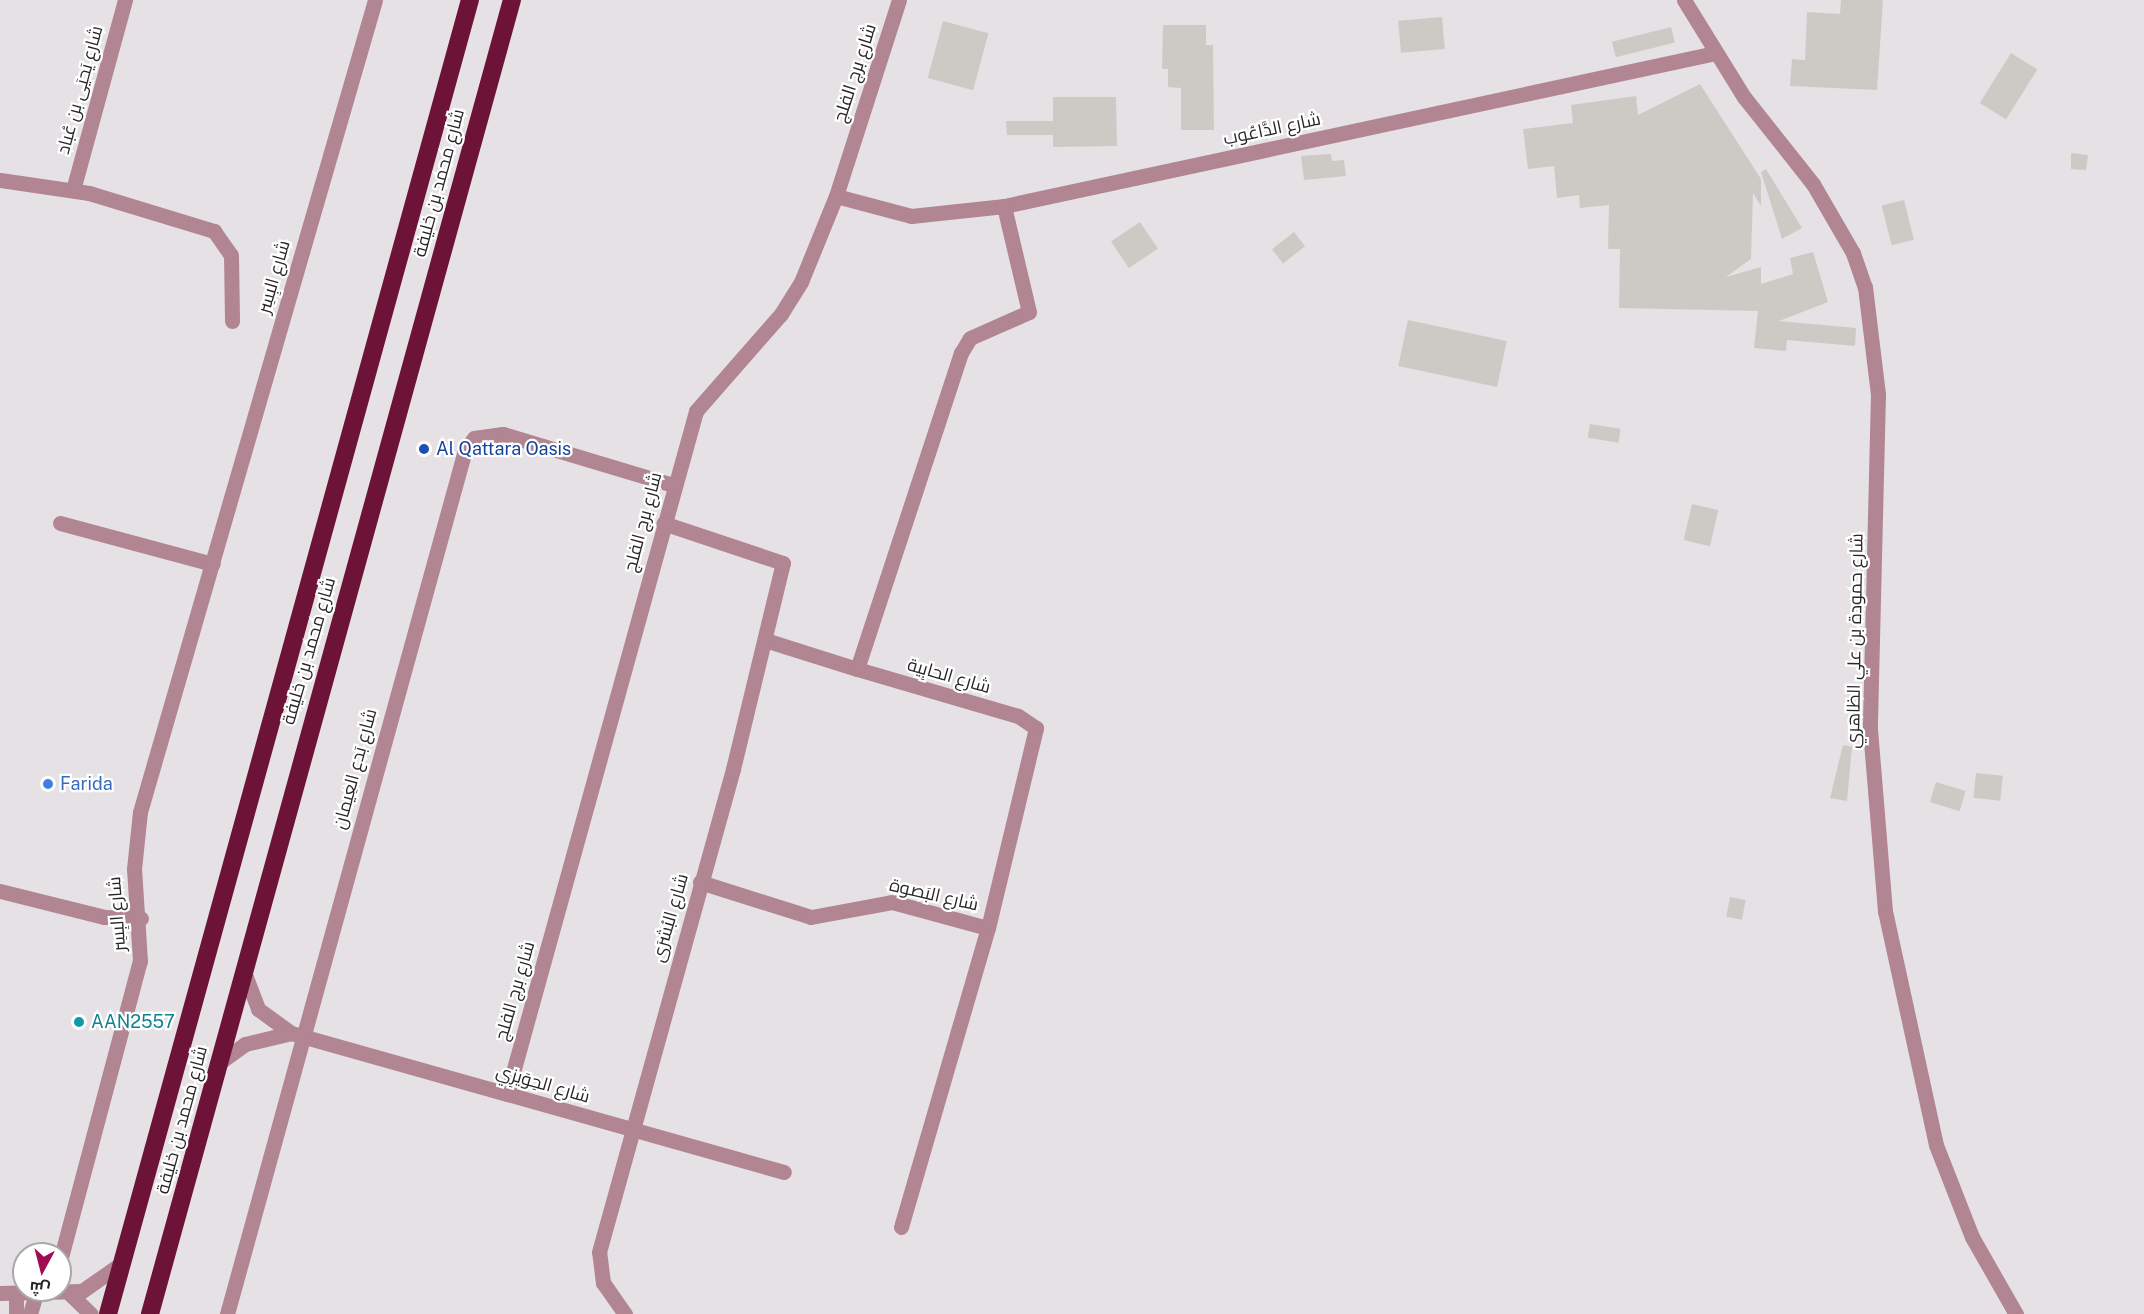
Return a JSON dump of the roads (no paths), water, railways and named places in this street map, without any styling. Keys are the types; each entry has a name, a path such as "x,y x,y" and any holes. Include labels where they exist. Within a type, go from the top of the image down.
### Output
{"highway":[{"name":"شارع محمد بن خليفة","path":"108,1314 470,0"},
{"name":"شارع محمد بن خليفة","path":"150,1314 512,0"}],"street":[{"name":"شارع يَحيَى بن عُباد","path":"73,190 125,0"},
{"name":"شارع البِسِر","path":"65,1242 140,961 141,918 134,869 140,812 375,0"},
{"name":"شارع برج الفلج","path":"507,1094 673,485 704,395 781,314 818,248 899,0"},
{"name":"شارع حمودة بن علي الظاهري","path":"1684,0 1715,53 1813,184 1853,253 1865,287 1878,394 1870,729 1886,911 1936,1145 1972,1237 2016,1314"},
{"name":"شارع الدَّاعُوب","path":"836,196 911,216 1004,206 1715,53"},
{"path":"0,180 73,190 214,231 231,255 232,321"},
{"path":"765,640 856,669 961,353 970,338 1029,312 1004,206"},
{"name":"شارع بَدع العِيمان","path":"227,1314 296,1035 465,450 474,438 503,434 673,485"},
{"path":"60,523 213,564"},
{"name":"شارع البُشرَى","path":"625,1314 603,1283 599,1252 630,1128 700,882 765,640 783,563 663,523"},
{"name":"شارع الحابِية","path":"856,669 1018,716 1036,728 988,928 901,1227"},
{"name":"شارع البَصوة","path":"700,882 811,917 892,902 988,928"},
{"path":"0,891 104,917 141,918"},
{"name":"شارع الحِوَيزِي","path":"244,970 258,1009 296,1035 784,1172"},
{"name":"شارع الحِوَيزِي","path":"219,1064 244,1044 296,1035"},
{"path":"72,1293 94,1287 123,1262"},
{"path":"72,1296 91,1314"},
{"path":"30,1314 39,1302"}],"place":[{"name":"Al Qattara Oasis","path":"424,449"},
{"name":"Farida","path":"48,784"},
{"name":"AAN2557","path":"79,1022"}]}
